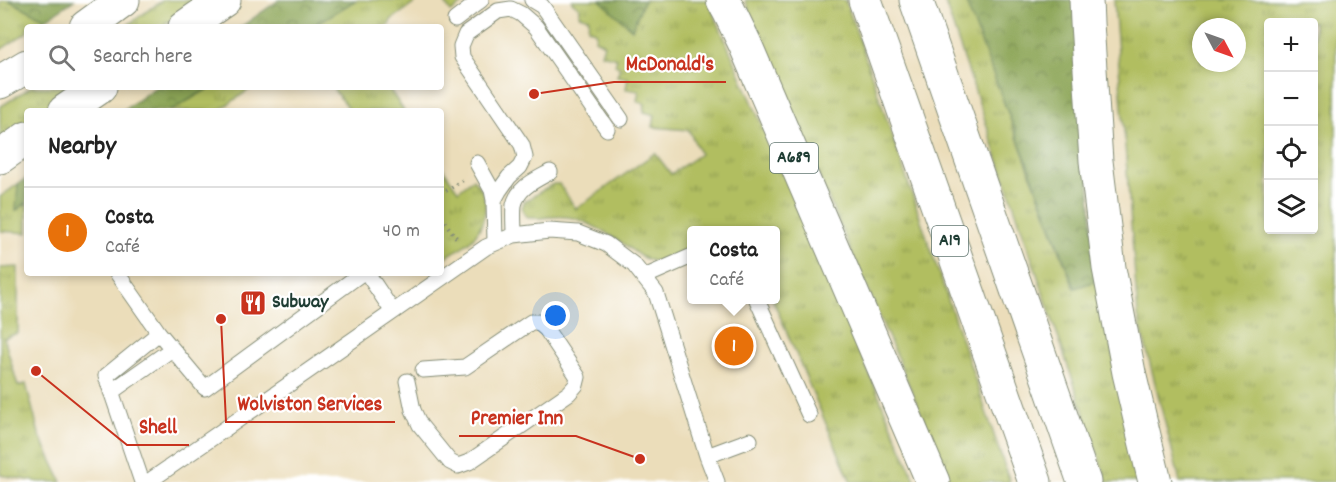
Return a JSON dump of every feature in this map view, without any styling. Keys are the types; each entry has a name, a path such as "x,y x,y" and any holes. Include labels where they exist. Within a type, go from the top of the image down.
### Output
{"highway":[{"path":"90,24 123,0"},
{"path":"189,24 224,0"},
{"name":"A689","path":"723,0 750,55 933,482"},
{"name":"A19","path":"865,0 1035,482"},
{"name":"A19","path":"916,0 1084,482"},
{"path":"1086,0 1096,161 1109,268 1155,482"},
{"path":"0,82 24,68"},
{"path":"70,108 96,90"},
{"path":"0,157 24,140"}],"lane":[{"path":"455,20 481,0"},
{"path":"532,0 542,6 621,119"},
{"path":"494,200 525,157 522,145 462,57 461,46 466,34 498,11 511,9 536,27 607,129"},
{"path":"477,163 492,190 495,242"},
{"path":"514,234 514,206 518,194 526,186 550,172"},
{"path":"148,482 495,242 514,234 549,231 578,233 606,244 634,265 656,293 717,482"},
{"path":"644,277 687,258"},
{"path":"119,276 159,333 204,388 358,276"},
{"path":"369,276 393,312"},
{"path":"759,304 809,415"},
{"path":"407,381 413,410 420,425 450,462 458,466 469,462 569,393 576,385 578,377 546,329 538,322 531,322 465,367 423,370"},
{"path":"142,482 106,376 159,333"},
{"path":"111,392 172,348"},
{"path":"707,456 750,440"}],"path":[{"path":"444,221 471,258"}],"green space":[{"path":"8,0 46,19 38,24 24,24 24,34 0,50 0,2"},
{"path":"8,0 74,0 46,19"},
{"path":"163,0 198,0 165,24 129,24"},
{"path":"279,0 356,0 316,24 245,24"},
{"path":"356,0 419,0 391,20 389,24 316,24"},
{"path":"443,0 468,0 451,12"},
{"path":"572,0 600,0 632,29 644,0 708,0 916,482 851,482 775,304 780,304 780,226 687,226 687,252 669,261 656,262 640,256 621,242 581,220 562,216 531,218 526,216 522,209 524,202 553,184 559,184 576,209 655,153 671,174 700,154 689,130 653,127 655,115 644,112 645,104 637,101 639,91 626,89 628,78 617,76 620,67 615,65 617,58 601,54 604,44 595,39 596,32 588,28 589,18 579,15 580,8"},
{"path":"600,0 644,0 632,29"},
{"path":"745,0 845,0 1010,482 951,482"},
{"path":"944,0 965,0 1074,288 1096,281 1143,482 1107,482"},
{"path":"965,0 1077,0 1096,281 1075,288"},
{"path":"1114,0 1336,0 1336,482 1180,482 1138,316"},
{"path":"26,90 75,90 50,108 24,108 24,127 0,145 0,107"},
{"path":"152,90 206,90 175,108 126,108"},
{"path":"206,90 249,90 222,108 175,108"},
{"path":"334,90 390,90 402,108 348,108"},
{"path":"444,170 458,191 473,179 484,197 485,211 481,225 466,245 444,258"},
{"path":"24,180 24,205 16,210 18,184"},
{"path":"18,184 17,210 24,205 24,233 0,231 0,197"},
{"path":"18,267 18,333 4,338 18,386 26,384 39,434 62,482 40,482 0,475 0,268"}],"place":[{"name":"McDonald's","path":"534,94"},
{"name":"Subway","path":"253,303"},
{"name":"Wolviston Services","path":"221,319"},
{"name":"Costa","path":"734,346"},
{"name":"Shell","path":"36,371"},
{"name":"Premier Inn","path":"640,459"}]}
